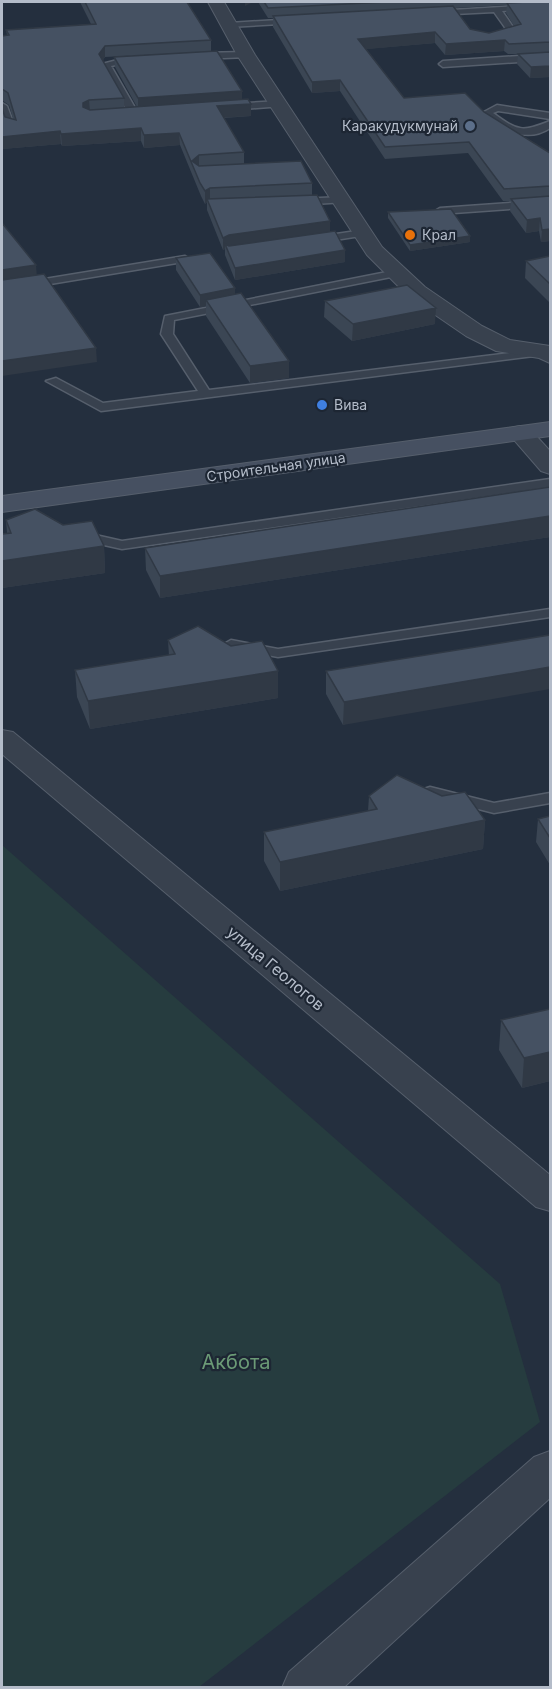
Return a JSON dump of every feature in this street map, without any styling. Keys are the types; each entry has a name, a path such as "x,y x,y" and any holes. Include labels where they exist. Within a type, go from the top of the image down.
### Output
{"main road":[{"name":"Строительная улица","path":"2,504 550,429"}],"street":[{"path":"216,2 246,55 280,104 314,165 342,200 374,251 417,292 474,331 504,345 549,353"},
{"path":"520,433 550,466"},
{"name":"улица Геологов","path":"2,738 550,1197"},
{"path":"307,1688 550,1470"}],"lane":[{"path":"420,14 550,6"},
{"path":"488,38 514,34 496,9"},
{"path":"456,12 462,20"},
{"path":"229,25 309,20"},
{"path":"191,57 246,55"},
{"path":"443,64 550,57"},
{"path":"133,114 106,64 117,60 147,58"},
{"path":"223,108 280,104"},
{"path":"2,106 13,128"},
{"path":"550,116 497,108 487,113 517,133 535,132 550,124"},
{"path":"122,114 144,113"},
{"path":"287,202 342,200"},
{"path":"440,212 550,203"},
{"path":"307,241 363,233"},
{"path":"2,289 185,259"},
{"path":"206,394 167,334 169,318 397,273"},
{"path":"52,381 101,407 549,353"},
{"path":"91,538 122,545 550,483"},
{"path":"231,644 278,653 550,613"},
{"path":"430,792 494,808 550,798"}],"green space":[{"name":"Акбота","path":"2,845 500,1284 540,1422 199,1687 2,1687"}],"building":[{"path":"85,2 187,2 211,40 105,46 99,54 124,98 89,100 83,103 83,107 90,110 248,99 251,104 217,106 244,152 199,155 192,161 199,166 301,161 312,183 210,188 205,191 179,133 144,135 141,128 61,134 60,131 2,137 2,108 5,117 16,120 8,93 2,89 2,36 9,35 6,30 96,24"},
{"path":"264,2 386,2 268,8"},
{"path":"550,2 550,42 509,44 505,40 446,44 435,32 358,39 404,98 465,93 484,112 550,153 550,186 504,189 469,142 385,147 340,80 312,82 273,16 453,6 470,29 489,33 521,24 507,3"},
{"path":"217,51 242,91 138,98 114,57"},
{"path":"550,52 550,66 531,67 518,54"},
{"path":"317,195 330,221 229,235 223,238 207,199"},
{"path":"550,196 550,229 542,230 540,218 527,220 511,199"},
{"path":"451,209 470,236 410,245 388,212"},
{"path":"2,223 36,265 2,270"},
{"path":"335,231 345,250 235,268 225,244 229,246"},
{"path":"210,253 235,288 200,295 176,258"},
{"path":"550,256 550,284 526,261"},
{"path":"44,274 96,348 2,361 2,280"},
{"path":"407,285 436,308 353,324 325,301"},
{"path":"241,293 289,361 250,366 206,300"},
{"path":"550,487 550,516 160,576 145,548"},
{"path":"35,509 63,525 92,521 104,546 2,561 2,534 11,533 6,520"},
{"path":"198,626 231,646 262,641 278,671 88,701 75,670 175,654 168,640"},
{"path":"550,635 550,667 344,702 326,671"},
{"path":"397,775 442,796 465,792 485,820 280,862 264,832 377,809 369,796"},
{"path":"550,816 550,838 538,819"},
{"path":"550,1009 550,1052 524,1058 501,1020"}],"place":[{"name":"Каракудукмунай","path":"470,126"},
{"name":"Крал","path":"410,235"},
{"name":"Вива","path":"322,405"}]}
